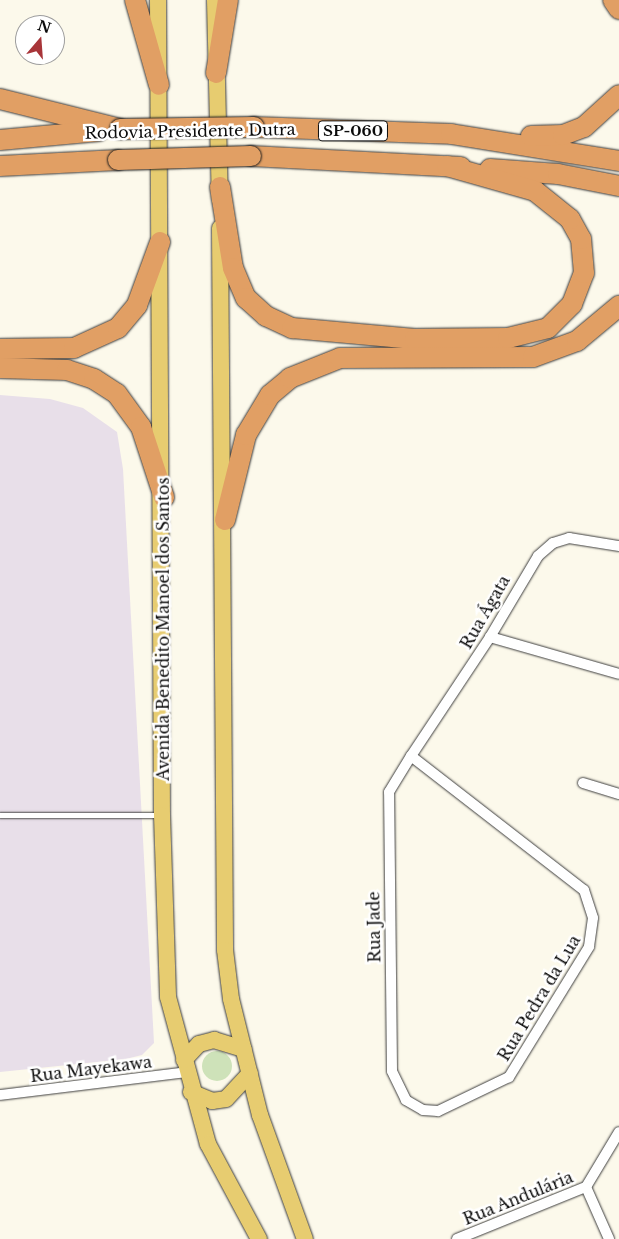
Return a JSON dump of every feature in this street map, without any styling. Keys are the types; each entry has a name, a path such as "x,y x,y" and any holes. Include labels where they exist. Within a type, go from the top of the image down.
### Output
{"highway":[{"path":"135,0 159,85"},
{"path":"216,73 228,0"},
{"path":"613,0 619,9"},
{"path":"451,134 562,135 594,121 619,95"},
{"path":"0,99 120,129"},
{"name":"Rodovia Presidente Dutra","path":"0,140 120,129 254,127 451,134 619,161"},
{"name":"Rodovia Presidente Dutra","path":"0,166 252,156 558,174 619,186"},
{"path":"220,187 233,268 246,298 266,316 292,328 416,339 508,338 548,328 572,304 584,273 581,239 570,219 535,191 447,166"},
{"path":"0,349 74,348 118,328 137,305 160,242"},
{"path":"225,520 246,435 270,396 290,378 340,358 532,357 576,341 619,306"},
{"path":"0,368 67,370 111,390 141,428 164,497"}],"main road":[{"name":"Avenida Benedito Manoel dos Santos","path":"158,0 164,497 162,815 168,997 191,1092 212,1152 259,1239"},
{"path":"215,0 225,520 223,908 231,999 250,1073 304,1239"},
{"path":"185,1066 199,1044 214,1040 244,1049"},
{"path":"191,1092 212,1101 226,1099 250,1073"}],"street":[{"name":"Rua Ágata","path":"411,756 490,637 527,570 553,543 569,538 619,546"},
{"path":"490,637 619,674"},
{"name":"Rua Pedra da Lua","path":"406,1100 422,1110 438,1111 508,1077 592,938 592,918 584,890 411,756"},
{"name":"Rua Jade","path":"406,1100 392,1070 387,809 389,792 411,756"},
{"path":"582,783 619,794"},
{"name":"Rua Mayekawa","path":"0,1095 185,1066"},
{"name":"Rua Andulária","path":"457,1239 476,1236 586,1186 619,1132"},
{"path":"586,1186 609,1239"}],"lane":[{"path":"0,815 162,815"}],"shaded area":[{"path":"0,395 50,399 83,408 117,432 123,469 154,1043 142,1055 126,1059 0,1072"}],"green space":[{"path":"217,1051 228,1055 232,1066 228,1077 217,1081 206,1077 202,1066 206,1055"}]}
